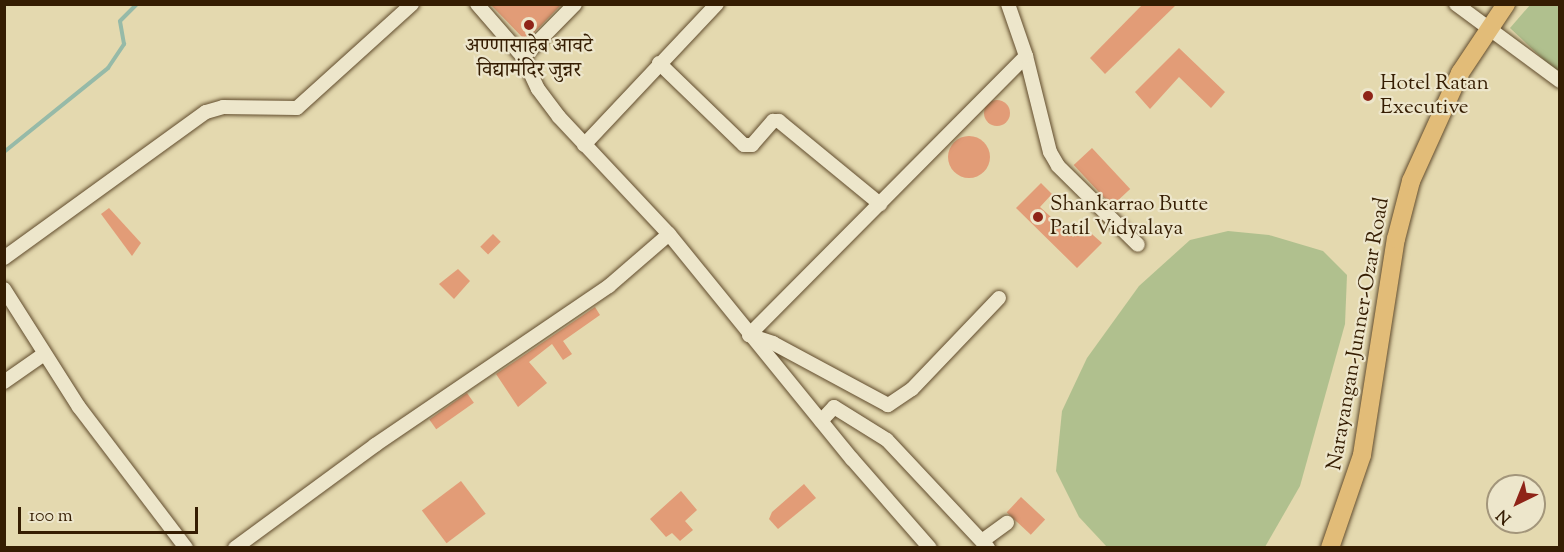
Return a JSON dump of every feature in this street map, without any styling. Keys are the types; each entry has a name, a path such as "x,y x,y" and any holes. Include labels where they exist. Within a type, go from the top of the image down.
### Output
{"main road":[{"name":"Narayangan-Junner-Ozar Road","path":"1330,548 1362,455 1396,239 1411,181 1436,118 1506,4"}],"street":[{"path":"4,258 206,112 224,107 297,108 412,4"},
{"path":"477,4 523,57 538,89 584,145 669,234 749,335 930,548"},
{"path":"523,57 575,4"},
{"path":"584,145 717,4"},
{"path":"1008,4 1026,56 1050,152 1058,166 1138,245"},
{"path":"1456,4 1488,31 1560,81"},
{"path":"749,335 1026,56"},
{"path":"660,63 744,146 752,145 772,121 779,121 880,204"},
{"path":"235,548 375,445 609,286 669,234"},
{"path":"4,289 44,354 186,548"},
{"path":"749,335 888,405 912,389 999,298"},
{"path":"4,382 44,354"},
{"path":"821,421 834,406 887,440 985,544 1008,523"}],"green space":[{"path":"1530,5 1559,5 1559,74 1510,28"},
{"path":"1228,231 1269,235 1323,251 1347,275 1345,324 1300,486 1265,547 1107,547 1079,517 1056,471 1062,411 1087,358 1139,286 1190,240"}],"building":[{"name":"अण्णासाहेब आवटे विद्यामंदिर जुन्नर","path":"490,4 562,4 526,41"},
{"path":"1143,4 1177,4 1105,74 1090,58"},
{"path":"1179,48 1225,92 1211,108 1179,77 1150,109 1135,92"},
{"path":"997,100 1006,104 1010,113 1006,122 997,126 988,122 984,113 988,104"},
{"path":"969,136 984,142 990,157 984,172 969,178 954,172 948,157 954,142"},
{"path":"1092,148 1130,189 1112,206 1074,165"},
{"name":"Shankarrao Butte Patil Vidyalaya","path":"1041,183 1052,194 1040,207 1073,237 1084,227 1102,243 1077,268 1016,208"},
{"path":"109,208 141,243 132,256 101,214"},
{"path":"493,234 501,242 488,255 480,247"},
{"path":"458,269 470,281 454,299 439,284"},
{"path":"595,307 600,315 563,341 572,354 563,360 552,344 529,362 547,383 518,407 496,374"},
{"path":"467,393 474,403 436,429 429,419"},
{"path":"461,481 486,514 447,543 422,510"},
{"path":"804,484 816,498 778,529 769,519 772,512"},
{"path":"681,491 697,510 685,521 693,530 680,541 672,533 666,537 650,519"},
{"path":"1021,497 1045,520 1031,535 1007,512"}],"waterway":[{"path":"4,152 108,68 124,44 120,21 137,4"}],"place":[{"name":"अण्णासाहेब आवटे विद्यामंदिर जुन्नर","path":"529,25"},
{"name":"Hotel Ratan Executive","path":"1368,96"},
{"name":"Shankarrao Butte Patil Vidyalaya","path":"1038,217"}]}
